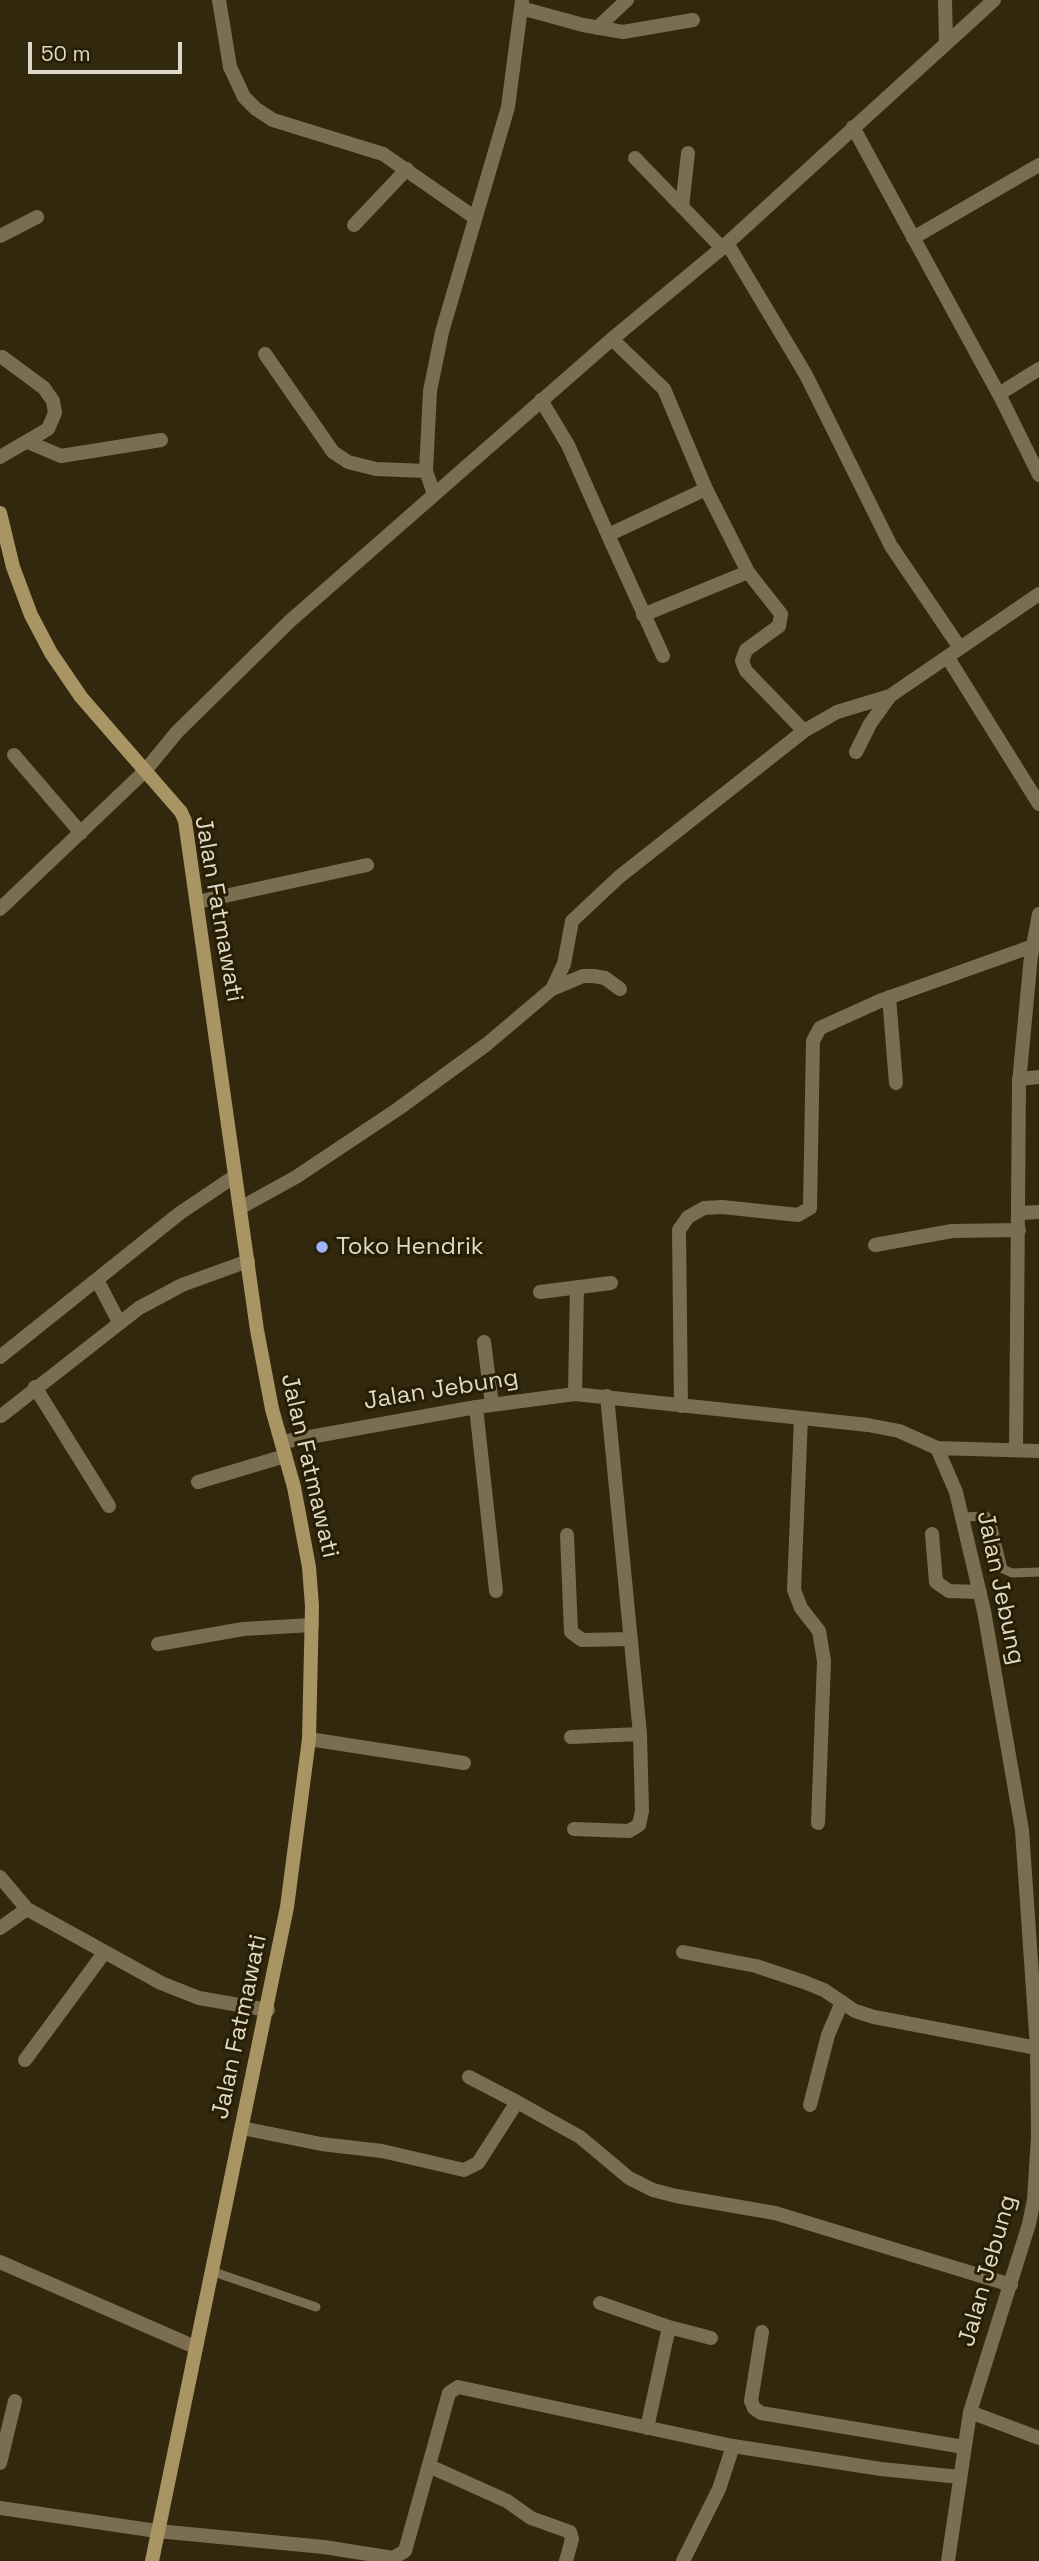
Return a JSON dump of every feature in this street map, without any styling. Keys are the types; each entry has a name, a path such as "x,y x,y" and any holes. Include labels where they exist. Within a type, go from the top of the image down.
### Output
{"street":[{"path":"219,0 230,67 244,97 256,109 272,120 363,145 407,169 474,217"},
{"path":"597,28 627,0"},
{"path":"945,0 946,42"},
{"path":"0,909 144,772 177,732 290,621 541,400 724,245 993,0"},
{"path":"434,494 426,471 430,391 442,332 508,107 521,4 597,28 623,32 693,20"},
{"path":"853,127 999,394 1039,475"},
{"path":"682,207 688,153"},
{"path":"635,158 682,207 724,245 806,375 891,546 1039,804"},
{"path":"913,237 1039,165"},
{"path":"354,225 407,169"},
{"path":"0,236 37,217"},
{"path":"612,339 664,389 706,489 748,572 778,608 780,621 746,650 744,666 804,732"},
{"path":"265,354 333,452 348,463 426,471"},
{"path":"0,457 29,442 51,425 55,407 44,388 2,357"},
{"path":"999,394 1039,369"},
{"path":"541,400 568,446 663,656"},
{"path":"29,442 61,456 161,440"},
{"path":"608,535 706,489"},
{"name":"Jalan Fatmawati","path":"0,513 13,567 31,615 51,653 81,697 181,812 185,821 262,1364 284,1449 309,1567 312,1625 309,1739 287,1906 268,2010 152,2561"},
{"path":"643,615 748,572"},
{"path":"552,989 564,964 572,921 619,877 804,732 836,712 890,696 1039,594"},
{"path":"856,752 870,724 890,696"},
{"path":"14,755 80,833"},
{"path":"197,902 366,865"},
{"path":"1016,1450 1019,1079 1033,946 1039,914"},
{"path":"681,1406 677,1239 683,1222 704,1208 722,1207 798,1216 807,1212 812,1202 813,1041 824,1024 889,997 1033,946"},
{"path":"240,1208 296,1177 398,1109 487,1044 552,989 583,976 594,976 612,982 620,989"},
{"path":"889,997 896,1083"},
{"path":"1019,1079 1039,1077"},
{"path":"0,1357 180,1213 235,1176"},
{"path":"1019,1213 1039,1212"},
{"path":"875,1245 952,1231 1019,1230"},
{"path":"1,1416 119,1322 182,1285 248,1261"},
{"path":"97,1280 119,1322"},
{"path":"540,1292 611,1283"},
{"path":"575,1394 577,1287"},
{"path":"484,1342 492,1405"},
{"path":"35,1387 109,1506"},
{"name":"Jalan Jebung","path":"198,1482 284,1449 477,1407 575,1394 899,1431 937,1448 956,1492 980,1592 1033,1904 1038,2136 1036,2200 1012,2285 970,2412 948,2561"},
{"path":"574,1829 629,1831 639,1825 642,1811 640,1734 607,1396"},
{"path":"477,1407 496,1591"},
{"path":"801,1418 794,1590 802,1608 819,1631 824,1661 818,1823"},
{"path":"937,1448 1039,1451"},
{"path":"932,1534 936,1582 948,1591 980,1592"},
{"path":"567,1535 571,1632 582,1640 631,1639"},
{"path":"158,1644 243,1629 312,1625"},
{"path":"571,1737 640,1734"},
{"path":"309,1739 464,1763"},
{"path":"0,1877 27,1909 161,1983 200,1998 268,2010"},
{"path":"0,1928 27,1909"},
{"path":"682,1952 756,1966 804,1982 855,2011 874,2017 1037,2048"},
{"path":"25,2060 104,1953"},
{"path":"810,2105 828,2035 842,2002"},
{"path":"469,2077 580,2137 629,2178 653,2190 775,2213 1012,2285"},
{"path":"242,2128 321,2144 382,2151 464,2170 478,2163 517,2102"},
{"path":"0,2262 195,2347"},
{"path":"600,2303 669,2327 711,2338"},
{"path":"647,2428 669,2327"},
{"path":"762,2332 751,2400 754,2408 761,2413 964,2447"},
{"path":"0,2508 323,2554 393,2558 405,2551 449,2393 458,2387 733,2446 881,2469 960,2477"},
{"path":"0,2463 15,2400"},
{"path":"970,2412 1039,2438"},
{"path":"682,2561 719,2489 733,2446"},
{"path":"429,2466 507,2501 531,2518 570,2532 572,2539 566,2561"}],"lane":[{"path":"962,1517 983,1516 991,1520 1003,1569 1012,1573 1039,1572"},
{"path":"211,2271 316,2308"}],"place":[{"name":"Toko Hendrik","path":"322,1247"}]}
